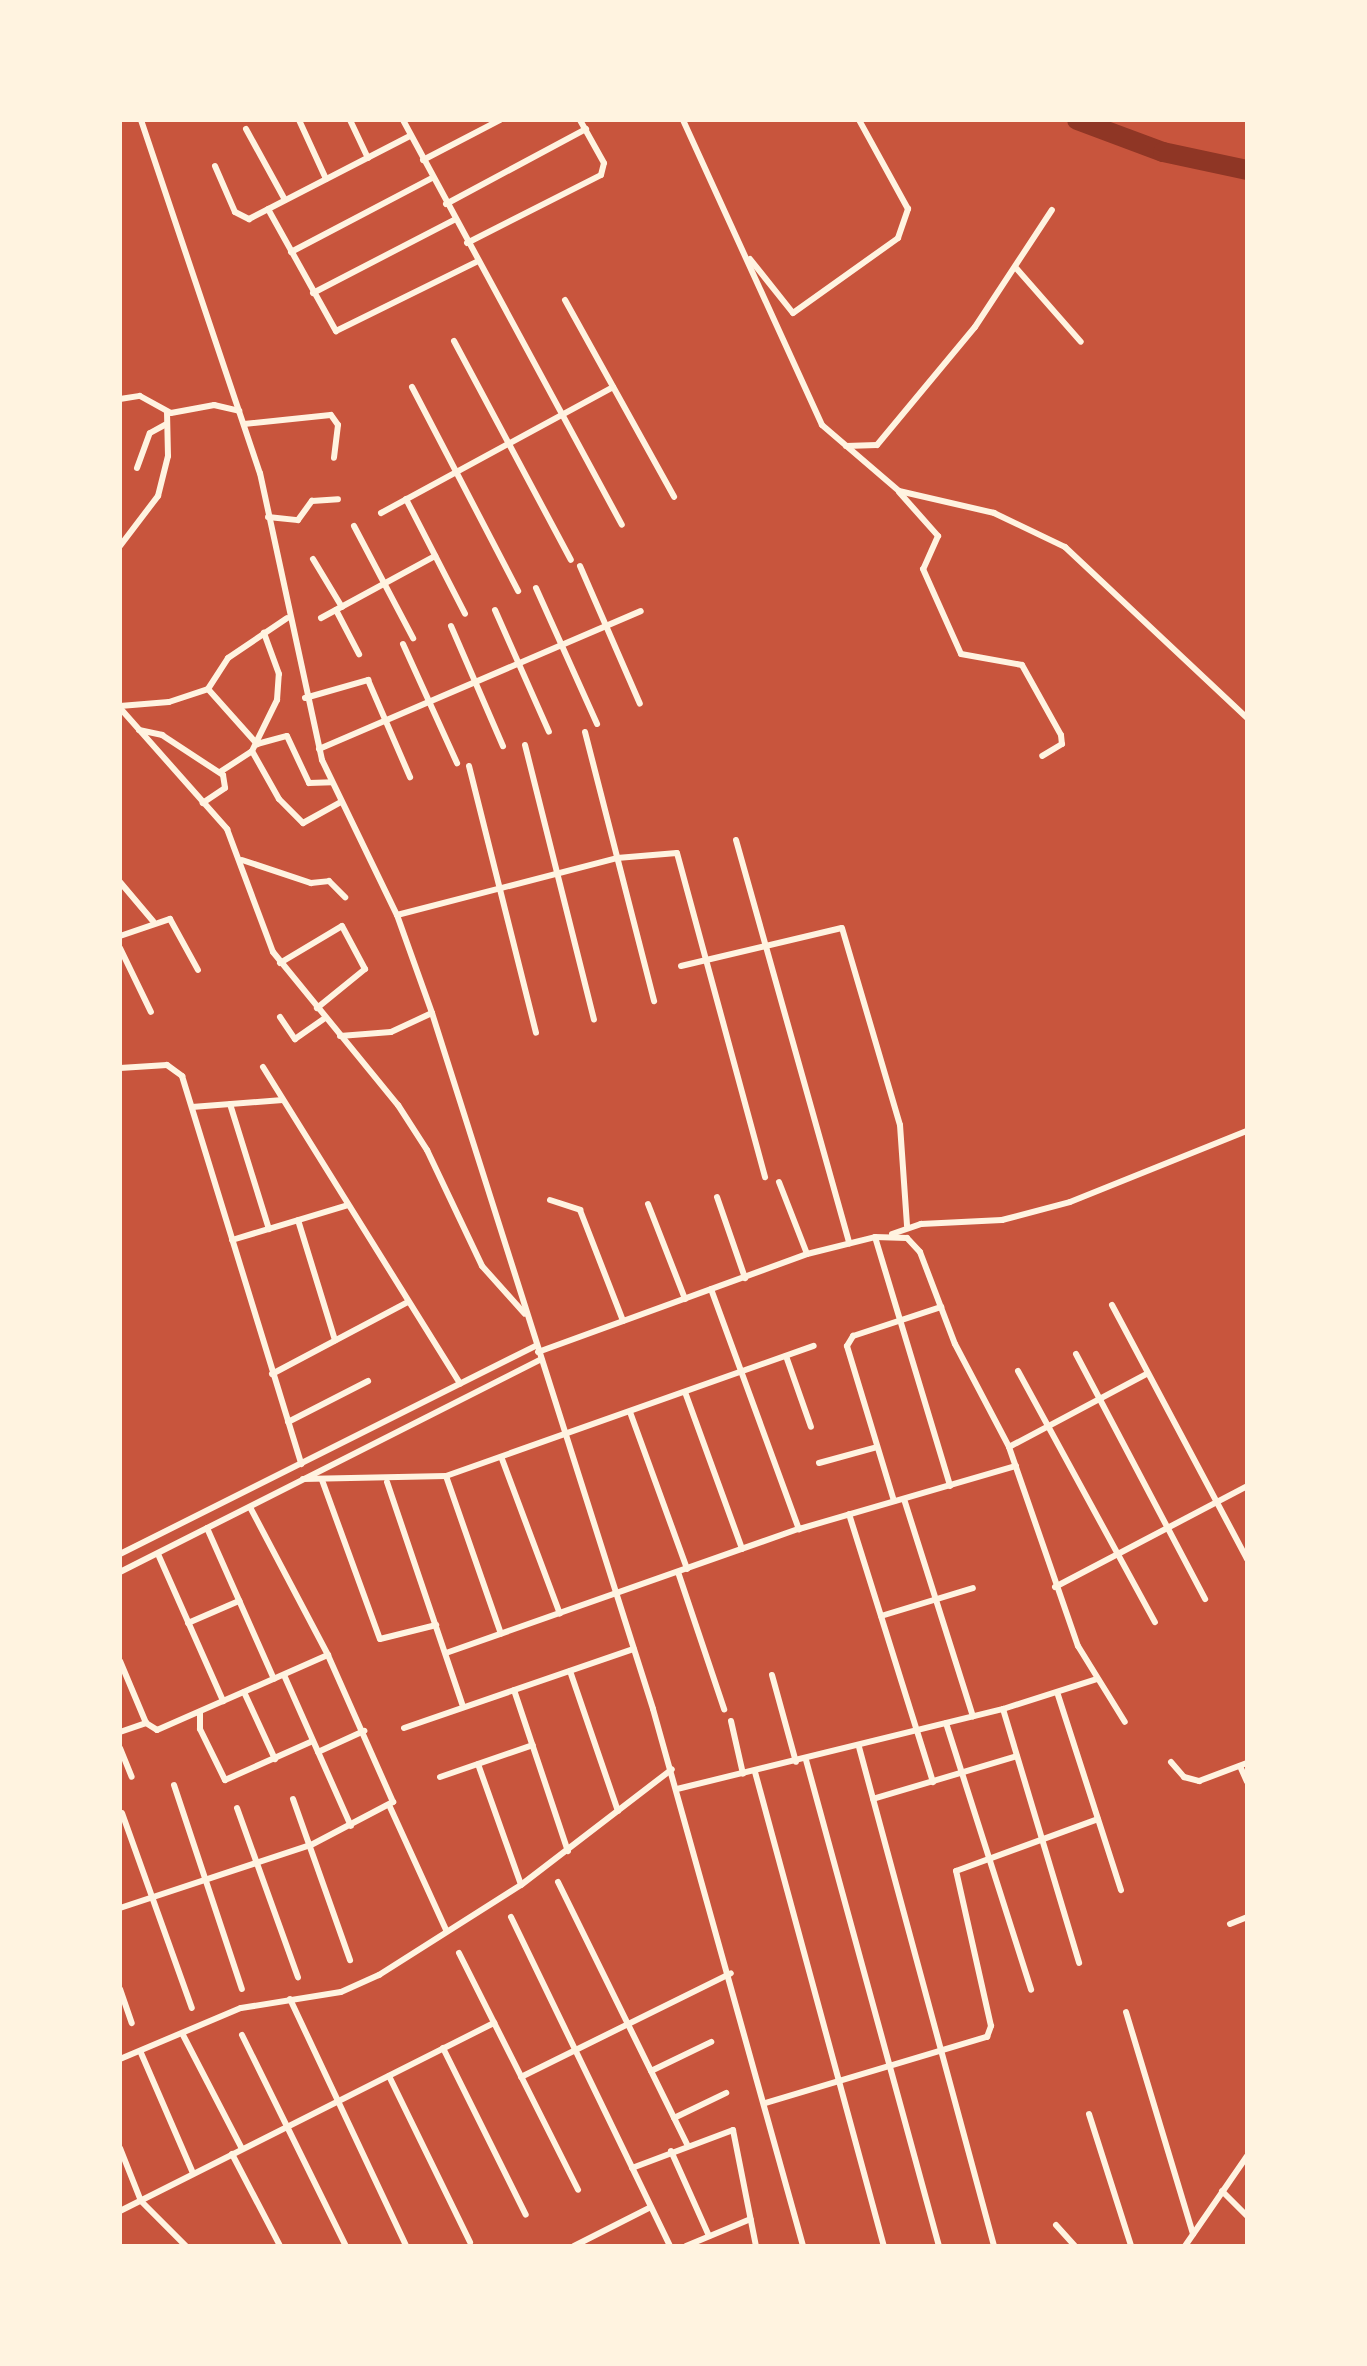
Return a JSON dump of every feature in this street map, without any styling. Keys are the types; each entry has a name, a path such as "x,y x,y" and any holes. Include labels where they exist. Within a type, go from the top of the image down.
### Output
{"street":[{"path":"141,120 244,424 318,749 396,915 432,1013 672,1769 731,1973 802,2246"},
{"path":"299,120 326,179"},
{"path":"350,120 368,158"},
{"path":"404,120 476,262 622,525"},
{"path":"423,160 500,120"},
{"path":"467,244 601,175 604,164 580,120"},
{"path":"683,120 815,416 844,446 899,491 938,536 923,568 961,654 1022,665 1062,735 1062,744 1042,756"},
{"path":"747,257 793,314 898,238 906,204 858,120"},
{"path":"446,204 586,129"},
{"path":"246,130 286,200"},
{"path":"215,166 238,217 268,209 410,136"},
{"path":"291,252 432,178"},
{"path":"268,209 313,293 340,332 476,262"},
{"path":"844,446 876,445 1016,268 1052,210"},
{"path":"313,293 454,220"},
{"path":"1016,268 1080,342"},
{"path":"565,300 674,497"},
{"path":"454,341 571,560"},
{"path":"412,387 518,591"},
{"path":"381,512 612,387"},
{"path":"120,399 140,396 168,412 214,406 239,411"},
{"path":"120,546 158,496 166,466 168,412"},
{"path":"244,424 331,415 338,425 334,458"},
{"path":"137,468 150,433 166,424"},
{"path":"899,491 994,513 1048,535 1247,718"},
{"path":"268,517 298,520 312,501 338,499"},
{"path":"406,499 465,614"},
{"path":"354,526 413,638"},
{"path":"321,618 435,556"},
{"path":"313,560 359,654"},
{"path":"580,566 640,704"},
{"path":"536,588 564,644 596,724"},
{"path":"495,610 549,732"},
{"path":"318,749 641,611"},
{"path":"120,707 169,702 208,689 228,658 288,618"},
{"path":"451,626 503,746"},
{"path":"255,748 280,689 264,633"},
{"path":"403,644 457,762"},
{"path":"305,698 364,678 410,778"},
{"path":"208,689 255,748 279,799 302,823 341,802"},
{"path":"120,707 228,829 280,963 427,1150 492,1282 528,1316"},
{"path":"138,730 162,735 220,772 227,785 203,803"},
{"path":"585,732 654,1001"},
{"path":"220,772 255,748 287,736 309,783 332,782"},
{"path":"525,744 594,1018"},
{"path":"469,766 536,1033"},
{"path":"736,840 849,1243"},
{"path":"396,915 617,858 677,852 764,1176"},
{"path":"242,860 307,882 330,882 345,897"},
{"path":"120,882 124,893 153,921"},
{"path":"120,936 153,921 170,920 198,970"},
{"path":"280,963 342,926 365,969 317,1008"},
{"path":"681,966 834,926 844,932 900,1125 907,1226"},
{"path":"120,948 152,1012"},
{"path":"340,1036 399,1030 432,1013"},
{"path":"280,1018 295,1039 325,1018"},
{"path":"121,1067 174,1066 192,1107 301,1464"},
{"path":"262,1067 460,1384"},
{"path":"192,1107 284,1100"},
{"path":"230,1104 269,1229"},
{"path":"120,1554 460,1384 539,1352 807,1254 888,1236 907,1226 982,1224 1070,1202 1247,1131"},
{"path":"779,1182 807,1254"},
{"path":"717,1198 744,1278"},
{"path":"550,1200 580,1210 623,1322"},
{"path":"232,1240 348,1204"},
{"path":"648,1204 685,1299"},
{"path":"298,1220 335,1340"},
{"path":"888,1236 916,1246 941,1307 1010,1447 1055,1587 1097,1679 1125,1722"},
{"path":"875,1237 950,1486"},
{"path":"711,1290 799,1529"},
{"path":"272,1374 409,1302"},
{"path":"1112,1305 1247,1558"},
{"path":"894,1502 847,1346 852,1336 941,1307"},
{"path":"304,1479 387,1482 446,1476 814,1346"},
{"path":"120,1572 304,1479 539,1352"},
{"path":"1076,1354 1205,1599"},
{"path":"786,1356 810,1427"},
{"path":"1018,1372 1155,1622"},
{"path":"1010,1447 1148,1373"},
{"path":"288,1422 368,1381"},
{"path":"686,1392 742,1549"},
{"path":"630,1412 687,1569"},
{"path":"819,1462 878,1448"},
{"path":"502,1459 560,1614"},
{"path":"446,1653 799,1529 1016,1466"},
{"path":"446,1476 501,1634"},
{"path":"322,1480 380,1639 436,1624"},
{"path":"387,1482 464,1707"},
{"path":"1055,1587 1247,1486"},
{"path":"904,1498 973,1716"},
{"path":"250,1506 394,1791 390,1807 446,1930"},
{"path":"849,1514 933,1782"},
{"path":"208,1528 274,1679"},
{"path":"158,1554 223,1701"},
{"path":"678,1572 724,1709"},
{"path":"881,1616 973,1588"},
{"path":"188,1623 239,1600"},
{"path":"404,1728 634,1649"},
{"path":"120,1661 146,1723 158,1730 328,1655"},
{"path":"570,1671 618,1811"},
{"path":"284,1674 350,1826"},
{"path":"772,1675 796,1762"},
{"path":"677,1788 806,1760 1058,1695 1097,1679"},
{"path":"514,1690 568,1851"},
{"path":"244,1692 275,1758"},
{"path":"1058,1695 1122,1890"},
{"path":"1003,1709 1080,1963"},
{"path":"200,1712 200,1728 222,1778 313,1741"},
{"path":"731,1721 743,1774"},
{"path":"120,1732 146,1723"},
{"path":"946,1723 1031,1990"},
{"path":"318,1752 364,1731"},
{"path":"440,1777 532,1745"},
{"path":"859,1746 994,2246"},
{"path":"120,1748 132,1777"},
{"path":"873,1799 1016,1756"},
{"path":"806,1760 940,2246"},
{"path":"1171,1762 1194,1780 1243,1764 1247,1782"},
{"path":"478,1764 521,1885"},
{"path":"120,2059 240,2008 359,1985 521,1885 672,1769"},
{"path":"755,1772 884,2246"},
{"path":"174,1786 242,1989"},
{"path":"293,1799 350,1960"},
{"path":"120,1908 311,1845 390,1807"},
{"path":"238,1808 298,1977"},
{"path":"122,1813 192,2008"},
{"path":"765,2103 982,2041 990,2032 954,1880 960,1868 1098,1819"},
{"path":"558,1882 688,2144"},
{"path":"1230,1924 1247,1917"},
{"path":"512,1918 670,2246"},
{"path":"459,1952 578,2190"},
{"path":"521,2077 731,1973"},
{"path":"120,1989 132,2023"},
{"path":"290,2000 406,2246"},
{"path":"1126,2012 1193,2234"},
{"path":"120,2212 494,2023"},
{"path":"183,2035 242,2149"},
{"path":"242,2035 346,2246"},
{"path":"651,2071 710,2042"},
{"path":"443,2048 526,2215"},
{"path":"141,2053 193,2174"},
{"path":"389,2076 470,2242"},
{"path":"674,2118 726,2092"},
{"path":"1089,2114 1131,2246"},
{"path":"632,2168 733,2130 756,2246"},
{"path":"120,2148 141,2200 186,2246"},
{"path":"671,2152 709,2236"},
{"path":"232,2154 280,2246"},
{"path":"1184,2246 1247,2156"},
{"path":"1222,2192 1247,2216"},
{"path":"574,2246 651,2207"},
{"path":"686,2246 751,2218"},
{"path":"1056,2225 1075,2246"}],"waterway":[{"path":"1077,120 1163,152 1247,170"}]}
